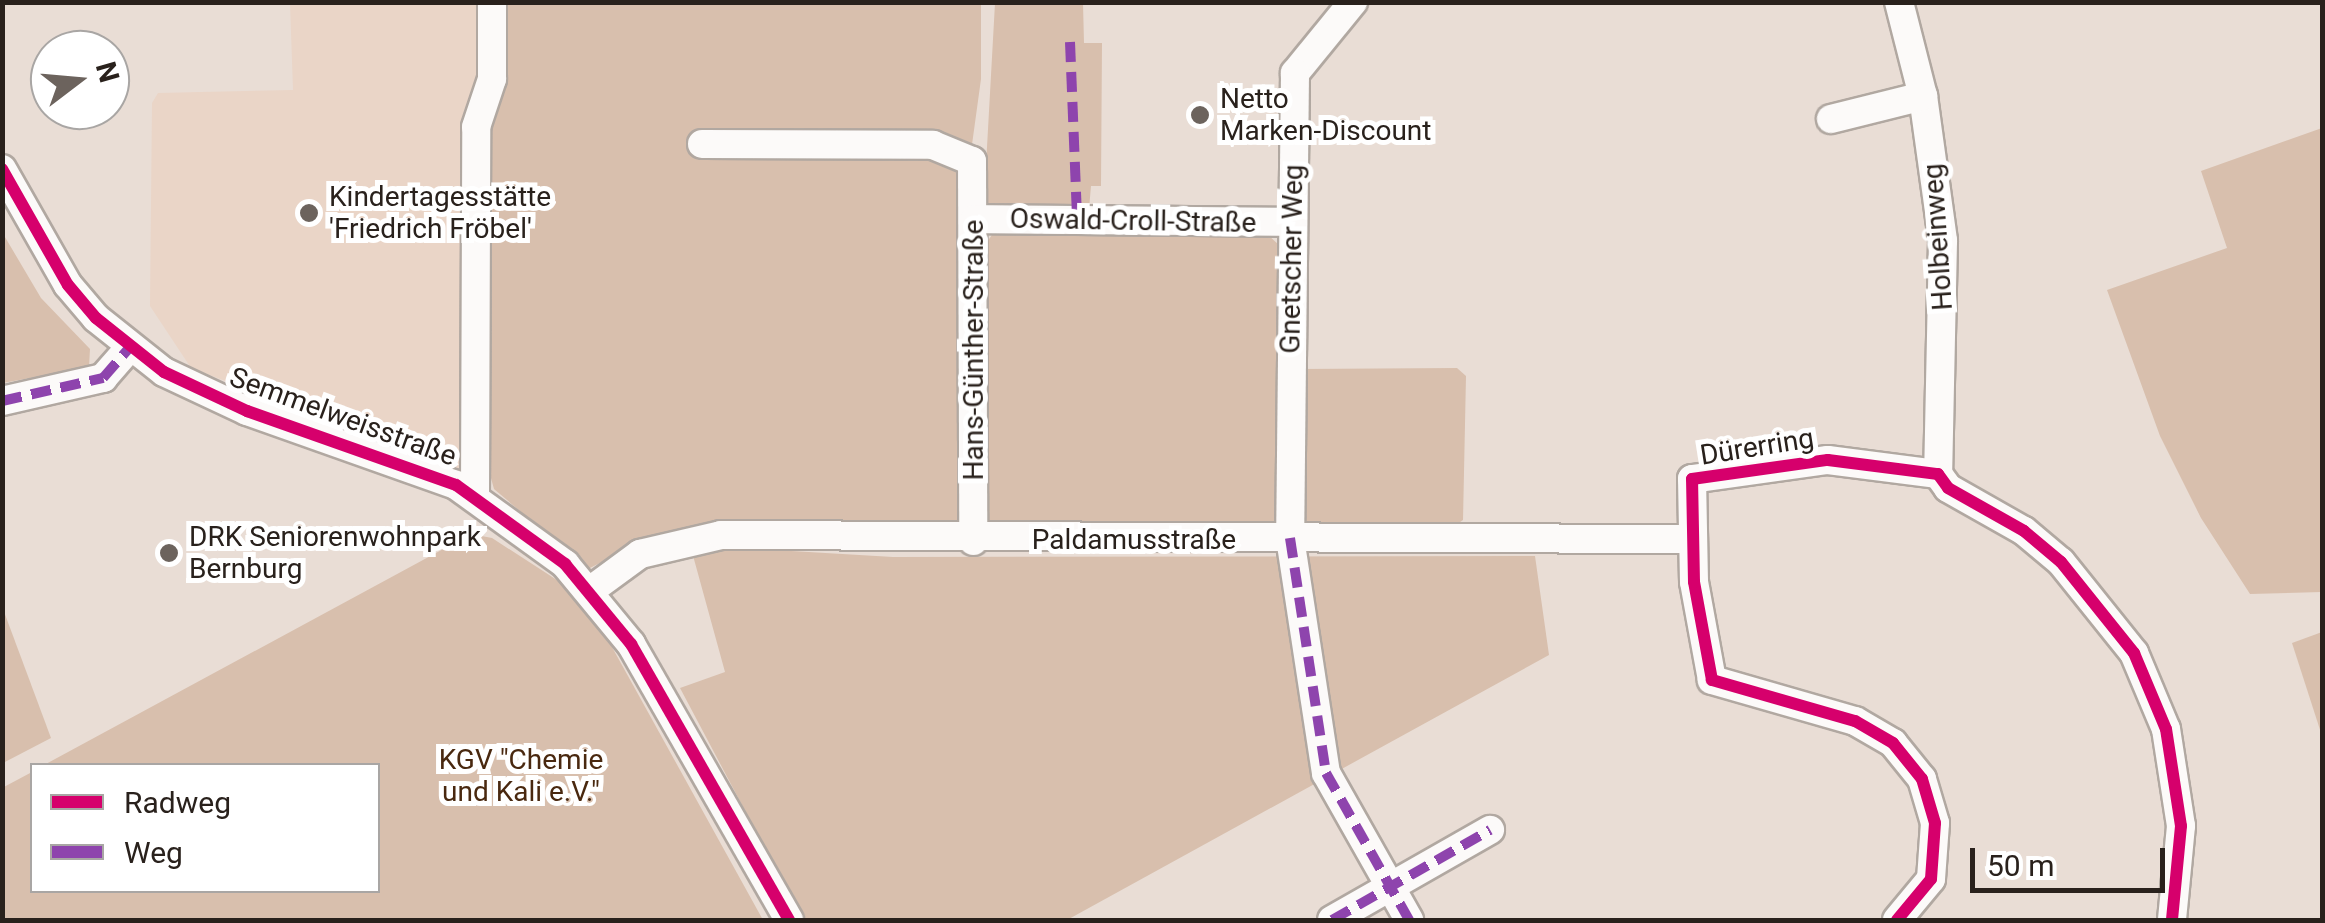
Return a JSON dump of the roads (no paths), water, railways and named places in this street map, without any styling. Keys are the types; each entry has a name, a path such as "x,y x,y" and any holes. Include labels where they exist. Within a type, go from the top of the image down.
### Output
{"street":[{"path":"475,496 476,127 492,79 492,2"},
{"name":"Gnetscher Weg","path":"1352,2 1294,73 1290,538 1326,773 1409,920"},
{"name":"Holbeinweg","path":"1899,2 1923,96 1943,240 1938,474"},
{"path":"1831,120 1923,96"},
{"name":"Hans-Günther-Straße","path":"702,144 933,146 972,161 972,540"},
{"name":"Semmelweisstraße","path":"2,170 68,285 130,347 247,412 475,496 540,540 591,590 670,707 789,920"},
{"name":"Oswald-Croll-Straße","path":"975,219 1292,222"},
{"path":"2,401 102,378 130,347"},
{"name":"Dürerring","path":"1897,920 1931,880 1935,823 1922,779 1893,743 1855,721 1712,680 1706,670 1691,538 1692,479 1828,460 1938,474"},
{"path":"1938,474 1948,488 2024,530 2061,562 2134,653 2153,690 2177,778 2181,826 2172,920"},
{"name":"Paldamusstraße","path":"591,590 640,554 697,537 1691,538"},
{"path":"1332,920 1490,830"}],"place":[{"name":"Netto Marken-Discount","path":"1200,115"},
{"name":"Kindertagesstätte 'Friedrich Fröbel'","path":"309,213"},
{"name":"DRK Seniorenwohnpark Bernburg","path":"169,553"}],"park label":[{"name":"KGV \"Chemie und Kali e.V.\"","path":"521,776"}]}
